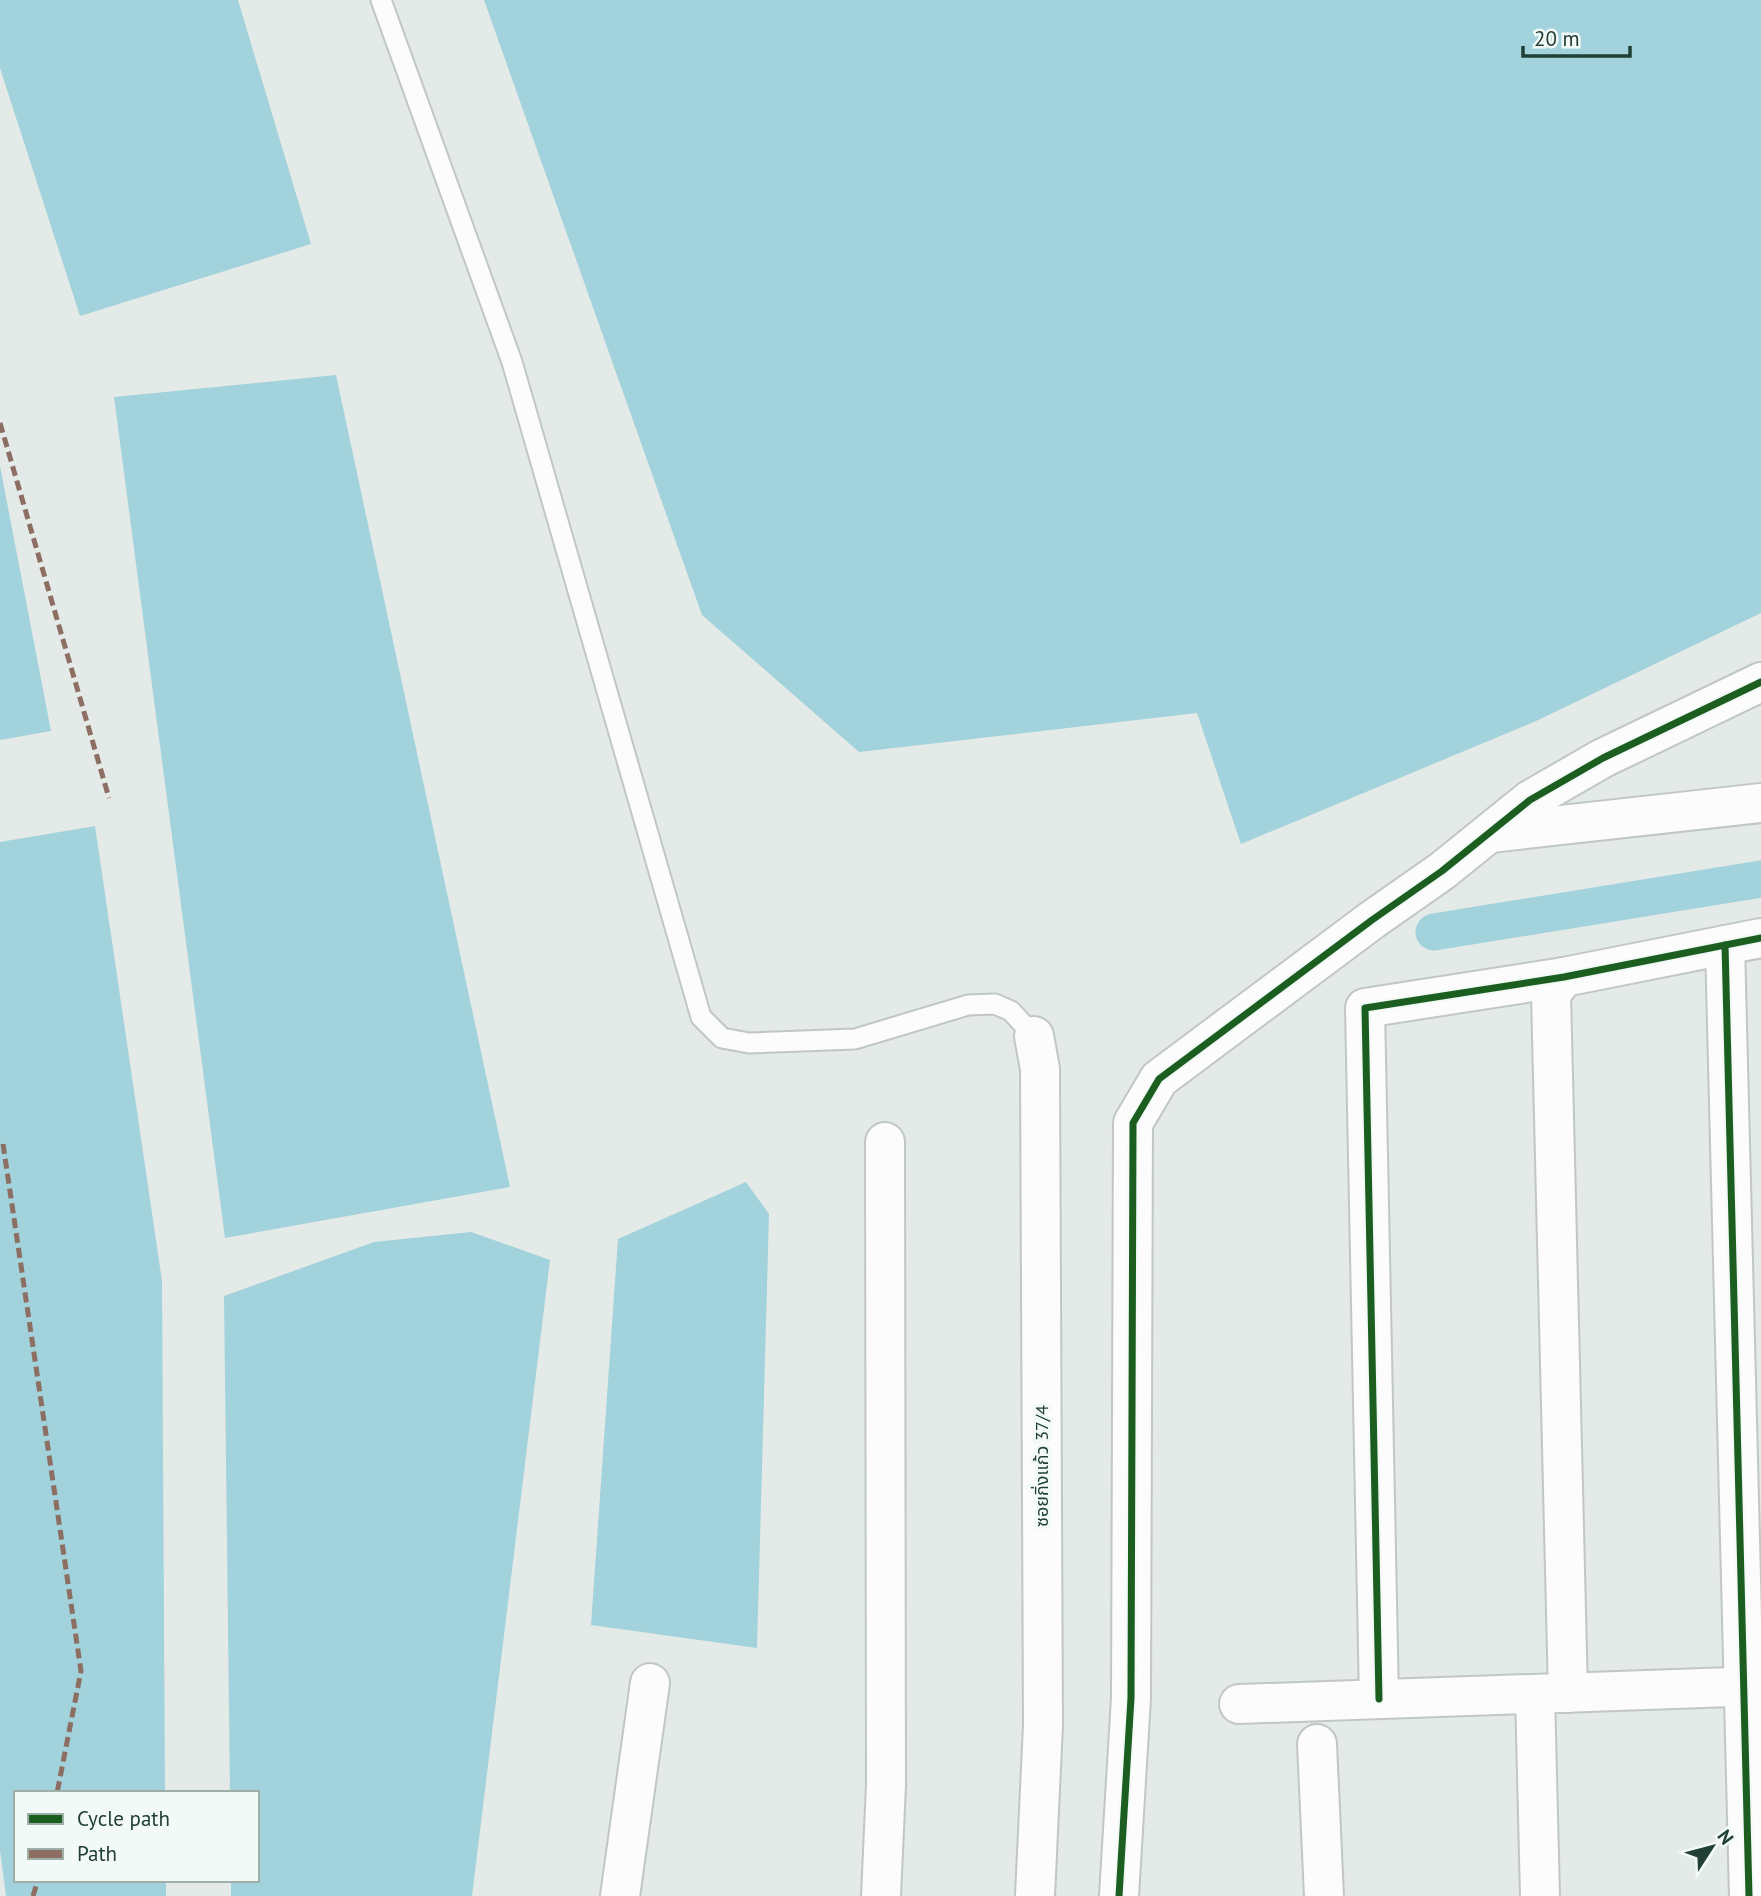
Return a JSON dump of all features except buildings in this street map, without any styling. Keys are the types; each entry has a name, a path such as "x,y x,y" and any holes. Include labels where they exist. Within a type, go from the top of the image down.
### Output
{"street":[{"path":"1119,1896 1131,1698 1133,1123 1159,1079 1442,871 1530,800 1603,758 1761,682"},
{"path":"1490,833 1761,803"},
{"path":"1380,1699 1365,1008 1564,977 1743,941 1752,1687 1749,1896"},
{"path":"1540,1896 1551,1694 1551,995 1564,977"},
{"name":"ซอยกิ่งแก้ว 37/4","path":"1034,1036 1040,1069 1043,1725 1035,1896"},
{"path":"881,1896 886,1785 885,1142"},
{"path":"620,1896 650,1683"},
{"path":"1239,1704 1752,1687"},
{"path":"1317,1744 1324,1896"}],"lane":[{"path":"381,0 512,362 701,1017 722,1038 749,1043 776,1042 855,1038 968,1005 995,1004 1011,1011 1034,1036"}],"water":[{"path":"0,0 238,0 311,244 80,316 0,68"},
{"path":"484,0 1761,0 1761,613 1534,722 1241,844 1197,713 859,752 702,615"},
{"path":"336,375 510,1187 225,1238 114,397"},
{"path":"0,466 51,731 0,740"},
{"path":"95,826 162,1281 165,1791 14,1791 14,1882 166,1882 166,1896 6,1896 0,1850 0,842"},
{"path":"746,1182 769,1214 757,1648 591,1625 618,1239"},
{"path":"471,1232 550,1260 472,1896 231,1896 231,1882 259,1882 259,1791 230,1791 224,1296 374,1242"}],"waterway":[{"path":"1434,932 1761,879"}],"marked path":[{"path":"0,423 109,798"},
{"path":"3,1144 81,1671 57,1791"},
{"path":"33,1896 37,1882"}],"cycle path":[{"path":"1119,1896 1131,1698 1133,1123 1159,1079 1442,871 1530,800 1603,758 1761,682"},
{"path":"1379,1699 1365,1008 1564,977 1761,938"},
{"path":"1725,945 1749,1896"}]}
